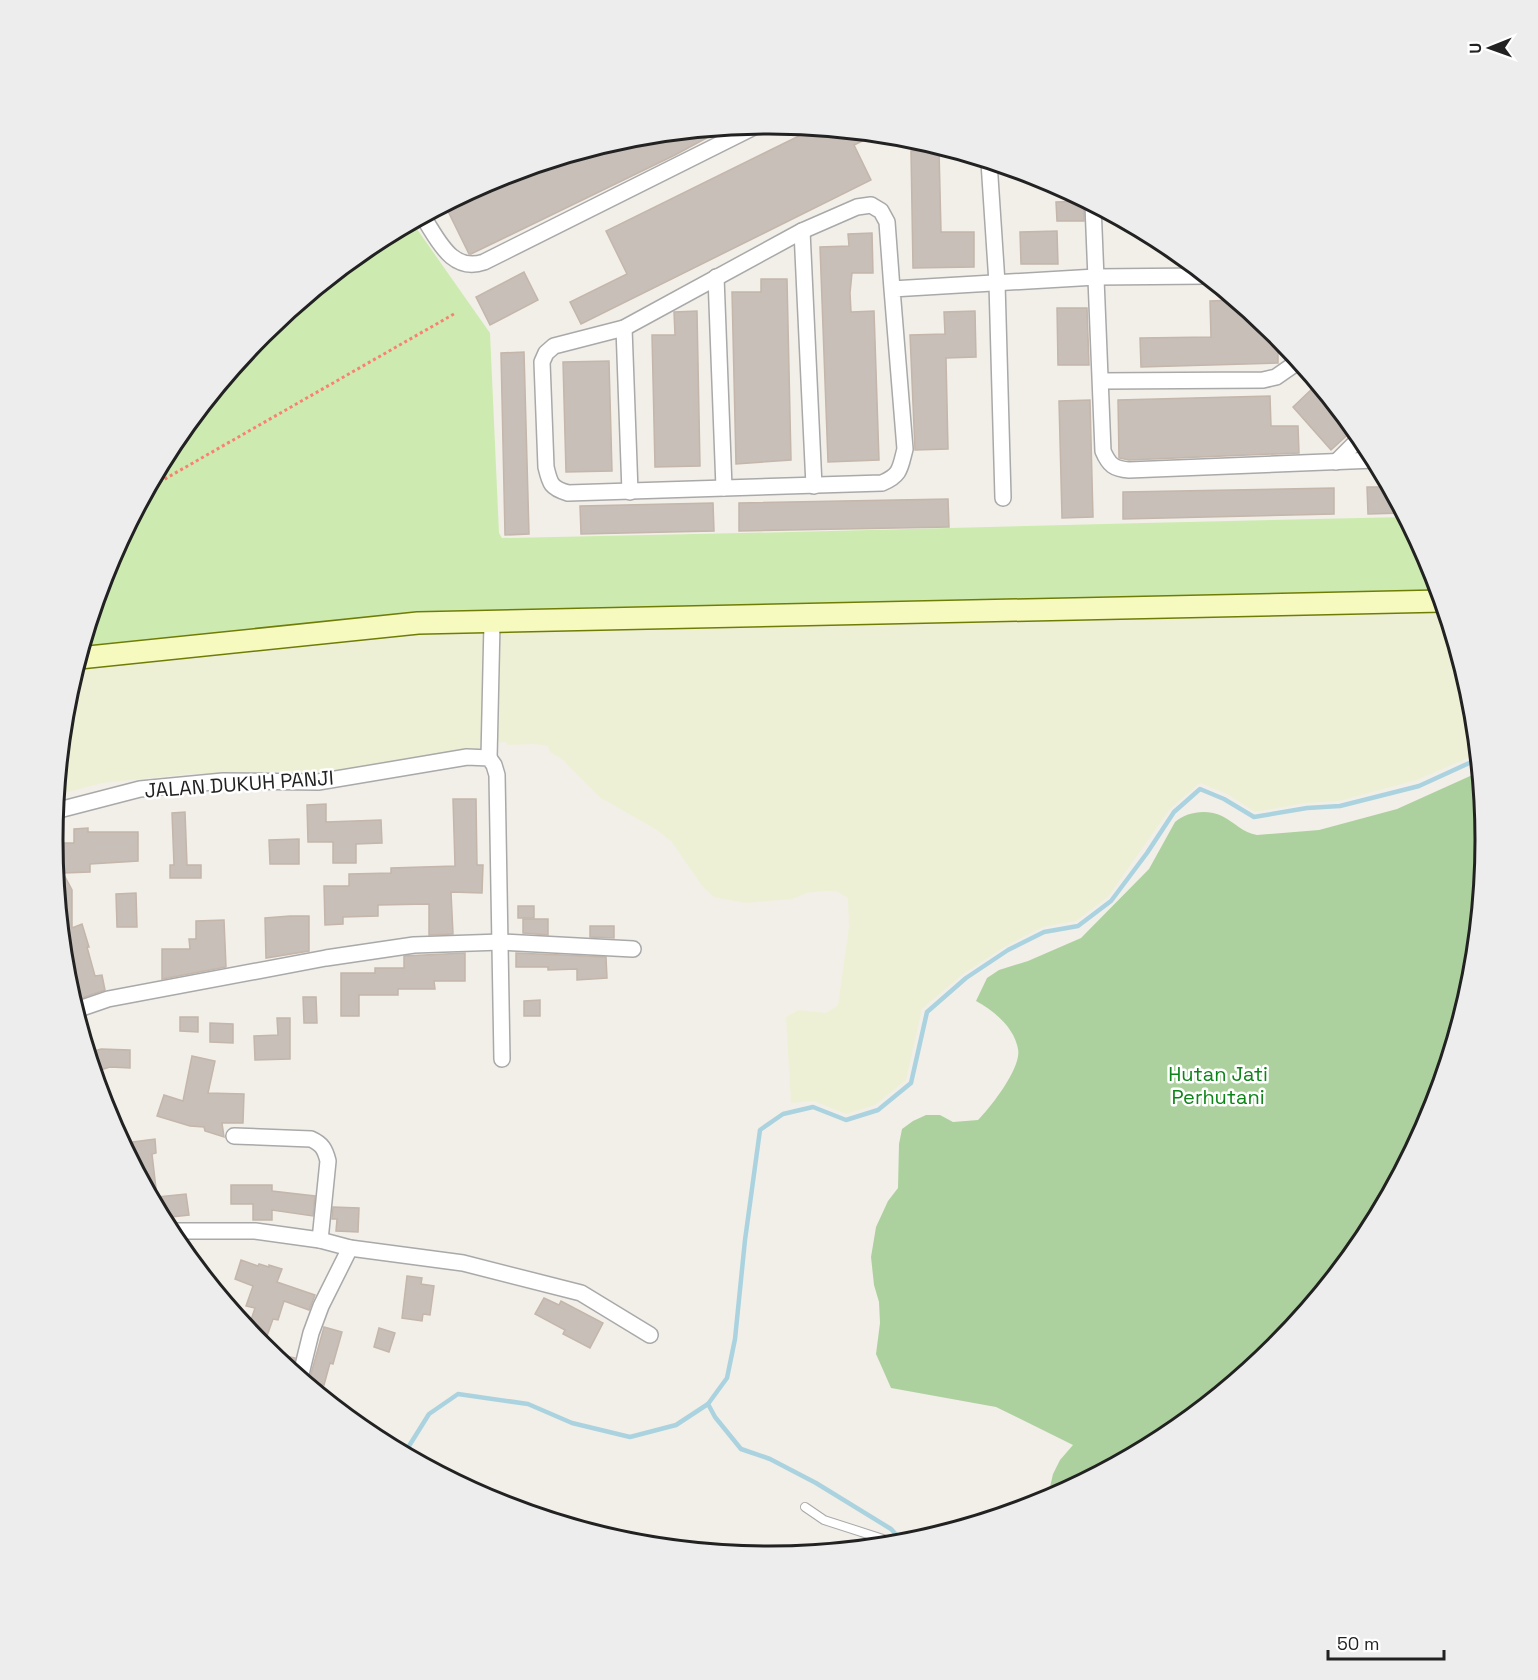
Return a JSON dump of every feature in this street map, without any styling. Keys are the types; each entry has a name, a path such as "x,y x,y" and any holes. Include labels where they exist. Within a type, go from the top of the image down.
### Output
{"main road":[{"path":"87,657 418,623 1433,601"}],"street":[{"path":"427,223 457,262 474,265 735,135"},
{"path":"989,169 997,283 1003,498"},
{"path":"871,205 881,211 887,222 905,449 900,470 895,478 882,483 568,493 557,490 549,483 545,455 542,362 546,353 554,346 624,328 716,277 802,231 857,207 871,205"},
{"path":"1094,214 1103,451 1108,463 1118,469 1364,461"},
{"path":"802,231 814,486"},
{"path":"892,289 1096,277 1194,276"},
{"path":"716,277 723,488"},
{"path":"624,328 630,492"},
{"path":"1101,381 1263,380 1276,377 1292,366"},
{"path":"1336,462 1354,444"},
{"path":"492,623 489,758 497,775 502,1059"},
{"name":"JALAN DUKUH PANJI","path":"64,809 140,789 223,781 318,782 467,757 489,758"},
{"path":"84,1007 108,999 326,958 414,945 501,942 633,949"},
{"path":"234,1136 312,1140 320,1143 326,1150 328,1161 320,1240"},
{"path":"181,1231 255,1231 320,1240 350,1248 463,1263 581,1293 650,1335"},
{"path":"302,1369 311,1333 321,1306 350,1248"}],"lane":[{"path":"805,1507 824,1520 877,1537"}],"path":[{"path":"162,481 454,314"}],"green space":[{"path":"417,229 490,333 499,533 502,538 1396,517 1430,592 1278,595 90,648 100,613 136,528 182,448 209,410 238,375 304,309 339,280"},
{"path":"1437,610 1451,657 1470,757 1417,780 1339,801 1306,803 1255,812 1227,794 1200,783 1170,809 1108,897 1076,921 1043,927 1006,946 963,974 922,1009 906,1080 875,1105 846,1114 814,1101 791,1103 786,1017 798,1010 826,1013 838,1005 849,927 848,898 836,891 807,893 792,899 745,903 714,897 703,887 671,841 657,830 601,798 562,759 550,752 548,746 508,745 506,742 481,743 479,750 342,770 189,774 102,783 65,793 69,748 85,667 418,632"},
{"name":"Hutan Jati Perhutani","path":"1471,775 1475,840 1473,886 1469,932 1461,978 1438,1067 1402,1152 1356,1232 1300,1305 1234,1371 1199,1400 1122,1451 1050,1487 1060,1460 1073,1445 996,1407 891,1388 876,1354 880,1323 879,1302 874,1285 871,1257 876,1227 888,1201 898,1188 899,1144 902,1129 926,1115 940,1115 953,1122 978,1120 1011,1076 1018,1057 1016,1041 1008,1027 996,1015 976,1001 987,978 999,970 1028,961 1081,938 1149,869 1175,822 1185,815 1210,812 1257,835 1319,830 1397,809"}],"building":[{"path":"800,135 864,140 854,145 871,180 581,324 570,302 627,274 606,231"},
{"path":"708,137 675,155 469,254 448,212 457,207 542,171 586,158 677,140"},
{"path":"911,151 939,155 941,232 974,232 974,267 913,268"},
{"path":"1056,202 1069,202 1084,209 1084,221 1057,221"},
{"path":"1057,231 1058,264 1021,264 1020,232"},
{"path":"872,233 873,273 852,273 850,293 851,312 874,311 879,460 828,462 820,247 849,246 848,234"},
{"path":"524,272 538,300 490,325 476,297"},
{"path":"761,279 787,279 791,460 736,464 732,292 761,292"},
{"path":"1224,300 1234,309 1278,352 1278,363 1141,367 1140,338 1211,337 1210,301"},
{"path":"1057,308 1087,308 1089,365 1058,365"},
{"path":"697,311 700,466 655,467 652,335 675,335 674,312"},
{"path":"975,311 976,357 946,358 948,449 915,450 910,335 945,334 944,312"},
{"path":"524,352 529,534 505,535 501,353"},
{"path":"609,361 612,471 566,472 563,362"},
{"path":"1312,389 1347,435 1331,450 1293,407"},
{"path":"1270,396 1271,426 1298,426 1299,453 1129,460 1119,458 1118,400"},
{"path":"1090,400 1093,517 1062,518 1059,401"},
{"path":"1367,487 1380,487 1394,513 1368,514"},
{"path":"1334,488 1334,514 1123,519 1123,492"},
{"path":"948,499 949,527 739,531 739,503"},
{"path":"713,503 714,531 581,534 580,506"},
{"path":"453,799 476,799 477,865 483,865 482,893 451,892 453,934 429,935 429,904 378,905 378,916 343,917 343,924 325,925 324,886 349,886 349,874 391,873 391,868 455,866"},
{"path":"326,804 326,822 381,820 382,843 356,844 356,863 333,863 333,842 308,842 307,805"},
{"path":"185,812 187,865 201,865 201,878 170,878 170,865 174,865 172,813"},
{"path":"88,828 88,832 138,832 138,861 90,864 90,872 64,873 63,843 74,843 74,829"},
{"path":"299,839 299,864 270,864 269,840"},
{"path":"65,876 72,890 72,928 82,924 95,976 102,975 105,990 81,998 69,932"},
{"path":"136,893 137,927 117,927 116,894"},
{"path":"518,906 534,906 534,918 518,918"},
{"path":"309,916 309,951 266,958 265,918"},
{"path":"523,919 548,919 548,935 523,933"},
{"path":"224,920 226,967 162,979 162,949 190,949 189,939 196,939 196,921"},
{"path":"590,926 614,926 614,938 590,937"},
{"path":"465,953 465,981 434,981 435,989 398,989 398,995 359,995 359,1016 341,1016 341,973 375,973 375,968 404,968 404,956"},
{"path":"516,953 606,957 607,978 577,980 577,969 548,970 548,967 516,967"},
{"path":"303,997 316,997 317,1023 304,1023"},
{"path":"540,1000 540,1016 524,1016 524,1001"},
{"path":"180,1017 198,1017 198,1032 180,1031"},
{"path":"277,1018 290,1018 290,1059 255,1060 254,1036 278,1035"},
{"path":"210,1023 233,1024 233,1043 210,1042"},
{"path":"130,1050 130,1068 110,1067 101,1070 95,1051"},
{"path":"192,1056 215,1061 208,1093 244,1094 243,1123 222,1123 224,1137 205,1131 204,1127 190,1126 157,1116 164,1095 183,1101"},
{"path":"155,1139 156,1153 152,1154 156,1190 136,1152 133,1142"},
{"path":"231,1185 272,1185 272,1191 315,1196 313,1216 272,1210 272,1220 253,1220 253,1204 231,1204"},
{"path":"186,1194 189,1215 173,1217 160,1197"},
{"path":"333,1207 359,1208 358,1232 336,1231 337,1219 332,1219"},
{"path":"241,1260 258,1266 259,1264 269,1267 269,1265 282,1269 277,1282 315,1295 309,1310 284,1301 278,1320 273,1319 267,1336 251,1319 255,1308 246,1306 253,1286 235,1279"},
{"path":"407,1276 422,1278 421,1284 434,1286 430,1315 423,1314 422,1321 402,1318"},
{"path":"544,1298 559,1305 561,1301 603,1323 590,1348 563,1334 565,1330 535,1314"},
{"path":"324,1327 342,1332 324,1385 310,1376"},
{"path":"379,1328 395,1333 389,1352 374,1347"}],"waterway":[{"path":"409,1446 429,1414 458,1394 528,1404 572,1423 630,1437 676,1425 708,1404 727,1378 735,1339 745,1240 760,1130 783,1114 813,1107 846,1120 878,1110 911,1083 927,1012 966,978 1008,950 1044,932 1078,926 1111,901 1174,812 1200,789 1224,799 1254,817 1307,808 1340,806 1419,786 1470,763"},
{"path":"708,1404 715,1417 741,1449 770,1459 816,1483 896,1534"}]}
